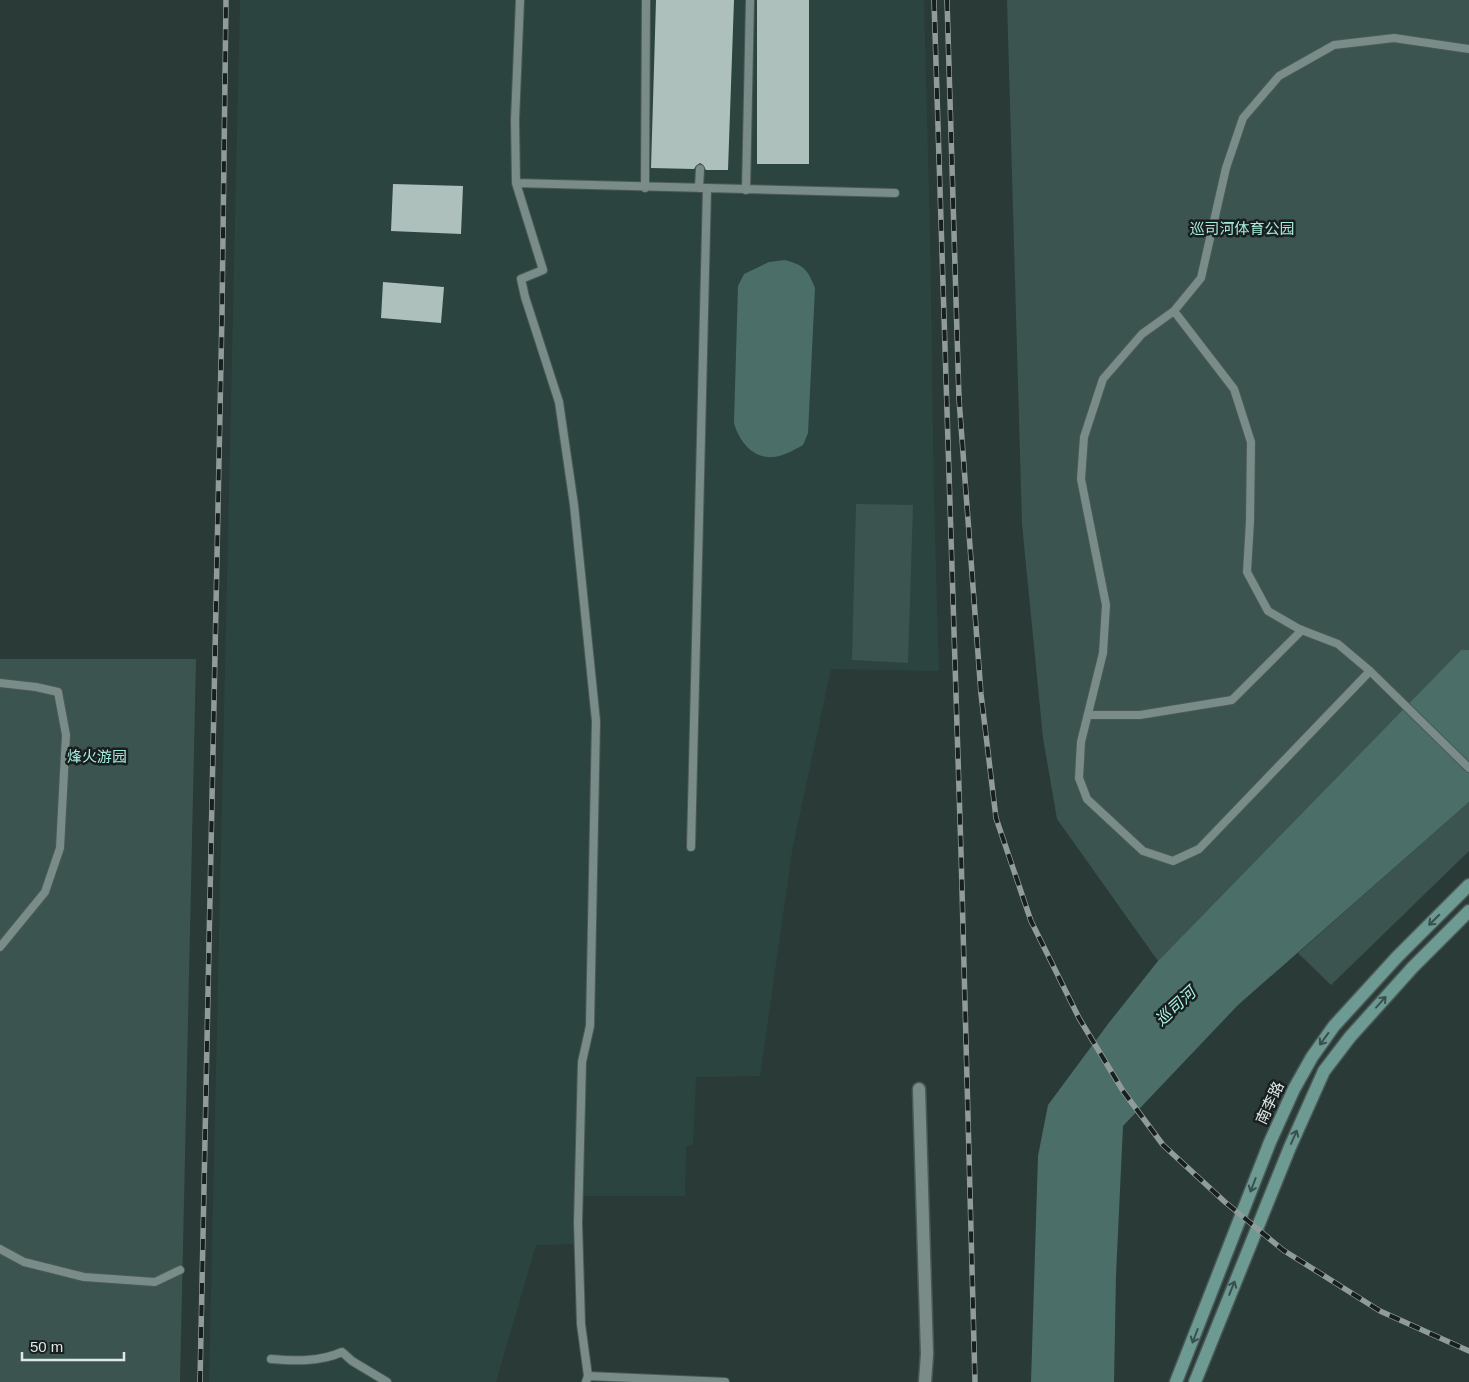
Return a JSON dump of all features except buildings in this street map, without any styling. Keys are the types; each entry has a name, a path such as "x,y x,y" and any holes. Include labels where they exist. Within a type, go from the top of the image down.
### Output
{"main road":[{"name":"南李路","path":"1176,1382 1270,1142 1294,1089 1312,1057 1334,1026 1391,964 1469,885"},
{"path":"1195,1382 1286,1156 1324,1071 1350,1036 1413,967 1469,911"}],"street":[{"path":"919,1089 927,1354 925,1382"}],"lane":[{"path":"520,0 515,120 516,183 543,270 521,279 559,402 574,505 596,721 590,1026 582,1062 578,1223 581,1324 587,1379 725,1382"},
{"path":"645,188 646,0"},
{"path":"746,190 750,0"},
{"path":"1370,671 1198,849 1173,861 1142,851 1087,799 1079,778 1081,742 1103,653 1106,605 1081,479 1084,437 1103,379 1142,334 1174,311 1201,278 1226,168 1243,118 1279,76 1334,45 1394,38 1469,49"},
{"path":"691,847 696,706 703,188 700,169"},
{"path":"516,183 645,188 895,193"},
{"path":"1174,311 1234,389 1251,442 1247,572 1268,611 1302,630 1338,644 1370,671 1469,768"},
{"path":"1088,715 1140,715 1232,700 1302,630"},
{"path":"0,683 36,687 58,692 66,735 60,848 45,892 0,947"},
{"path":"0,1249 24,1262 84,1277 155,1282 180,1270"},
{"path":"271,1359 298,1362 342,1352 352,1361 387,1382"}],"shaded area":[{"path":"240,0 924,0 939,671 831,669 792,851 760,1076 696,1077 693,1145 686,1146 685,1196 576,1196 573,1244 536,1245 496,1382 209,1382"}],"green space":[{"name":"巡司河体育公园","path":"1007,0 1469,0 1469,650 1461,650 1158,961 1057,819 1043,738 1022,524"},
{"path":"856,504 913,505 908,663 852,660"},
{"name":"烽火游园","path":"0,659 196,659 180,1382 0,1382"},
{"path":"1469,802 1469,851 1331,985 1298,953"}],"water":[{"path":"785,260 801,266 810,277 815,288 808,433 803,445 781,455 766,457 748,448 739,436 734,423 738,286 744,274 769,262"},
{"name":"巡司河","path":"1461,650 1469,650 1469,802 1238,1005 1123,1126 1116,1275 1114,1382 1031,1382 1038,1156 1048,1105 1158,961"}],"railway":[{"path":"200,1382 222,314 226,0"},
{"path":"934,0 961,852 975,1382"},
{"path":"947,0 959,399 981,694 996,818 1031,921 1079,1018 1123,1091 1163,1145 1225,1202 1283,1250 1380,1311 1469,1351"}]}
